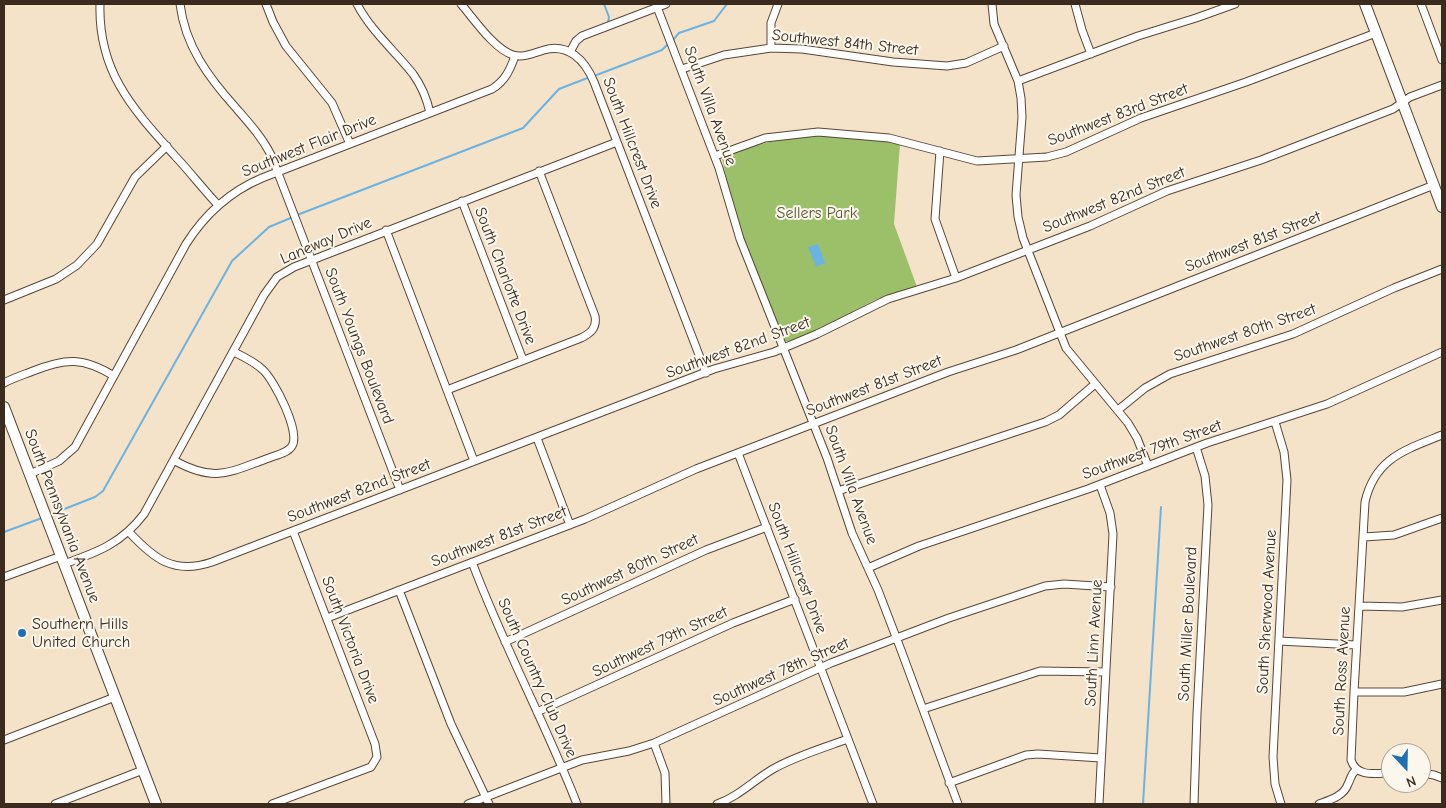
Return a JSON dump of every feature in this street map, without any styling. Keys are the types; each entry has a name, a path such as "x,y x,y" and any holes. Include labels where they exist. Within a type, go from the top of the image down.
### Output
{"main road":[{"path":"1364,4 1442,207"},
{"name":"South Pennsylvania Avenue","path":"4,407 156,804"}],"street":[{"path":"100,4 103,39 116,80 130,103 218,205"},
{"name":"South Youngs Boulevard","path":"180,4 191,44 202,65 212,81 263,141 278,172 400,490"},
{"path":"266,4 286,46 332,103 350,144"},
{"path":"357,4 376,32 413,74 422,90 430,113"},
{"path":"461,4 498,45 515,56 548,49 570,52 576,41 582,36 666,4"},
{"path":"771,48 771,23 778,4"},
{"path":"992,4 992,18 1018,81 1022,117 1016,208 1019,225 1069,352 1118,410 1135,435 1148,466"},
{"path":"1076,4 1080,25 1091,54"},
{"path":"1018,81 1138,36 1235,4"},
{"path":"1421,4 1442,60"},
{"name":"South Villa Avenue","path":"657,7 715,156 736,229 814,424 852,532 897,638 958,804"},
{"name":"Southwest 83rd Street","path":"715,156 765,138 818,132 889,138 977,161 1047,157 1066,152 1141,118 1246,82 1376,33"},
{"name":"Southwest 84th Street","path":"682,69 724,54 771,48 802,49 876,60 941,66 966,63 1004,46"},
{"name":"South Hillcrest Drive","path":"570,52 580,58 594,82 706,373"},
{"name":"Southwest Flair Drive","path":"30,474 59,461 73,450 186,244 200,224 218,205 243,187 278,172 498,85 506,77 515,56"},
{"name":"Southwest 82nd Street","path":"129,532 156,558 176,566 190,567 212,562 706,373 784,348 826,330 883,301 956,278 1090,226 1166,191 1286,150 1393,109 1410,97 1442,84"},
{"name":"Laneway Drive","path":"63,560 98,551 129,532 148,508 272,283 280,275 289,269 386,230 617,142"},
{"path":"4,300 56,278 77,265 97,244 136,177 167,146"},
{"path":"940,151 935,219 956,278"},
{"path":"447,390 586,336 593,331 595,316 539,171"},
{"name":"Southwest 81st Street","path":"327,618 570,525 678,477 738,453 948,372 1002,355 1434,185"},
{"name":"South Charlotte Drive","path":"462,201 523,360"},
{"path":"386,230 474,462"},
{"name":"Southwest 80th Street","path":"1118,410 1145,388 1170,374 1293,334 1442,268"},
{"path":"175,461 201,472 224,474 281,453 292,446 294,440 293,429 272,380 258,366 234,352"},
{"name":"Southwest 79th Street","path":"868,568 913,549 1100,484 1196,447 1336,400 1442,352"},
{"path":"4,383 50,365 68,361 90,364 114,376"},
{"path":"838,491 1045,422 1059,414 1095,384"},
{"name":"South Sherwood Avenue","path":"1275,422 1284,452 1287,480 1273,757 1274,777 1281,804"},
{"path":"1442,435 1400,452 1387,461 1377,472 1370,485 1365,502 1364,537 1394,535 1442,518"},
{"path":"537,438 570,525"},
{"name":"South Miller Boulevard","path":"1194,804 1193,790 1208,505 1205,476 1196,447"},
{"name":"South Hillcrest Drive","path":"738,453 873,804"},
{"name":"South Linn Avenue","path":"1099,804 1113,528 1100,484"},
{"name":"Southwest 80th Street","path":"505,642 706,550 767,527"},
{"name":"South Victoria Drive","path":"272,804 373,766 377,759 375,744 293,531"},
{"name":"South Ross Avenue","path":"1356,770 1351,760 1356,645 1364,537"},
{"path":"4,577 63,560"},
{"name":"South Country Club Drive","path":"472,562 576,804"},
{"name":"Southwest 78th Street","path":"468,804 487,801 588,758 629,751 654,743 820,667 1045,586 1064,584 1111,587"},
{"path":"399,590 448,717 487,801"},
{"name":"Southwest 79th Street","path":"537,712 733,623 795,599"},
{"path":"1359,606 1402,607 1442,600"},
{"path":"1279,641 1356,645"},
{"path":"922,709 1040,670 1106,672"},
{"path":"1354,692 1404,692 1442,684"},
{"path":"4,740 115,697"},
{"path":"717,804 731,798 765,774 780,766 848,739"},
{"path":"654,743 664,773 666,804"},
{"path":"949,783 1026,754 1101,758"},
{"path":"55,804 143,770"},
{"path":"1319,804 1343,793 1348,786 1351,774 1356,770 1381,773"}],"green space":[{"name":"Sellers Park","path":"825,135 900,144 894,224 917,287 875,300 825,326 785,341 781,337 734,211 722,159 726,155 762,144 799,137"}],"water":[{"path":"818,244 825,263 816,267 808,247"}],"waterway":[{"path":"604,4 609,17 608,23"},
{"path":"673,40 679,33 714,21 727,4"},
{"path":"594,76 662,50 669,43"},
{"path":"297,215 523,128 559,89 590,77"},
{"path":"49,515 95,497 103,491 232,261 269,227 293,217"},
{"path":"1143,804 1161,507"},
{"path":"4,532 42,518"}],"place":[{"name":"Southern Hills United Church","path":"22,633"}]}
